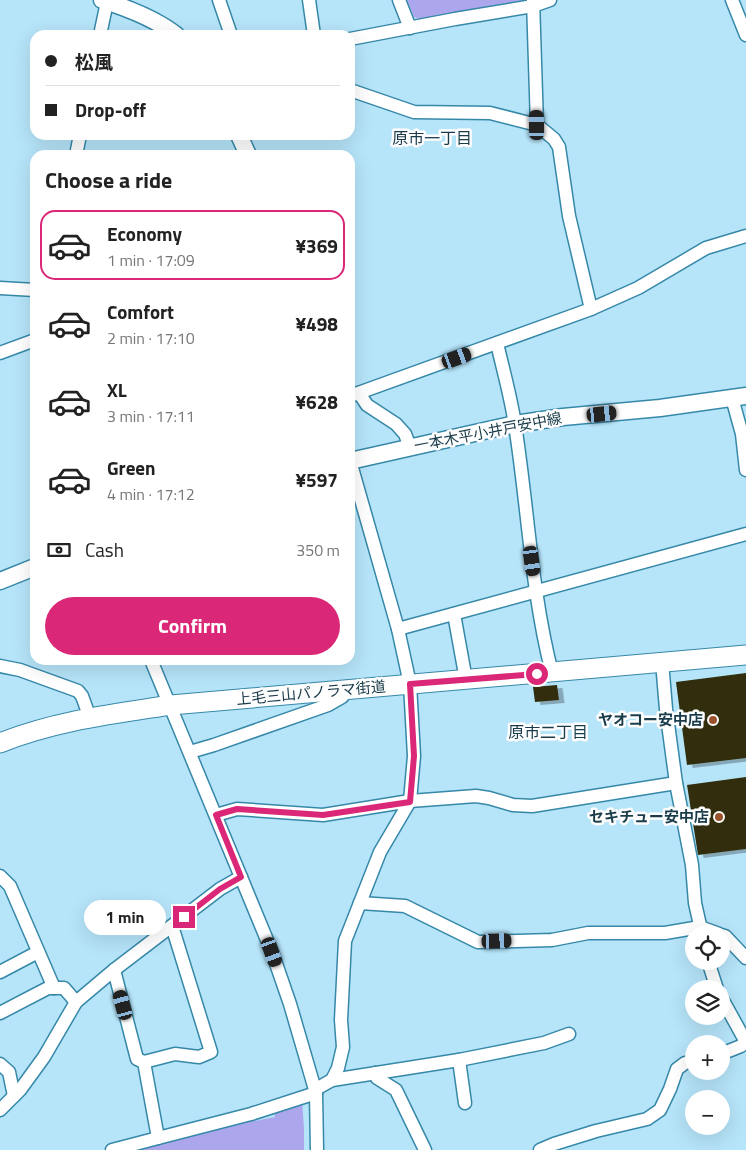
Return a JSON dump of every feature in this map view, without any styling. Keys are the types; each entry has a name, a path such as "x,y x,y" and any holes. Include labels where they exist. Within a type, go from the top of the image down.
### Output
{"highway":[{"name":"上毛三山パノラマ街道","path":"0,743 46,728 90,718 171,705 746,654"}],"main road":[{"path":"105,0 169,30"},
{"name":"一本木平小井戸安中線","path":"355,460 515,424 739,397"},
{"path":"0,581 30,569"}],"street":[{"path":"101,30 105,0"},
{"path":"219,0 230,30"},
{"path":"309,0 313,30"},
{"path":"399,0 410,28"},
{"path":"355,38 550,0"},
{"path":"732,0 746,35"},
{"path":"533,3 537,125"},
{"path":"355,92 414,112 490,113 537,125 549,134 559,147 569,216 591,309"},
{"path":"355,395 591,309 638,288 706,248 746,236"},
{"path":"0,288 30,290"},
{"path":"0,353 30,342"},
{"path":"497,343 515,424 536,592 544,641 552,672"},
{"path":"355,395 396,424 405,434 410,447"},
{"path":"739,397 746,470"},
{"path":"332,1080 338,1068 343,1047 341,1020 345,941 380,852 410,802 414,756 410,684 398,629 355,478"},
{"path":"398,629 746,534"},
{"path":"454,614 466,680"},
{"path":"662,662 676,782 692,865 695,903 700,925"},
{"path":"153,665 272,952 290,1004 316,1091 317,1150"},
{"path":"0,666 20,670 78,692 82,696 90,718"},
{"path":"190,752 328,705 342,697 340,690"},
{"path":"216,815 237,809 323,815 410,802 476,796 513,805 532,806 676,782"},
{"path":"0,876 10,886 54,988"},
{"path":"0,1110 14,1096 44,1057 76,1002 114,970 220,889 241,877"},
{"path":"360,903 405,906 478,942 552,940 588,934 685,932"},
{"path":"114,970 136,1058 144,1062 175,1054 199,1057 211,1052 172,926"},
{"path":"730,940 746,958"},
{"path":"0,972 38,952"},
{"path":"0,1013 48,988 64,988 76,1002"},
{"path":"730,1013 746,1042 730,1050"},
{"path":"112,1150 251,1114 316,1091 332,1080 459,1060 544,1044 568,1034"},
{"path":"459,1060 465,1103"},
{"path":"144,1062 158,1138"},
{"path":"0,1064 9,1072 14,1096"},
{"path":"540,1150 554,1144 647,1119 660,1110 677,1069 685,1064"},
{"path":"374,1073 377,1078 396,1090 425,1150"}],"shaded area":[{"path":"407,0 524,0 522,3 421,20 414,17"},
{"path":"302,1099 304,1150 126,1150 254,1117 255,1121 275,1117 273,1108"}],"building":[{"name":"ヤオコー安中店","path":"746,673 746,758 687,765 676,682"},
{"path":"557,685 559,700 535,702 533,687"},
{"name":"セキチュー安中店","path":"746,777 746,849 698,855 687,785"}],"place":[{"name":"ヤオコー安中店","path":"713,720"},
{"name":"セキチュー安中店","path":"719,817"}],"district":[{"name":"原市一丁目","path":"432,138"},
{"name":"原市二丁目","path":"548,732"}],"route":[{"path":"184,917 220,889 241,877 216,815 237,809 323,815 410,802 414,738 410,684 537,674"}]}
